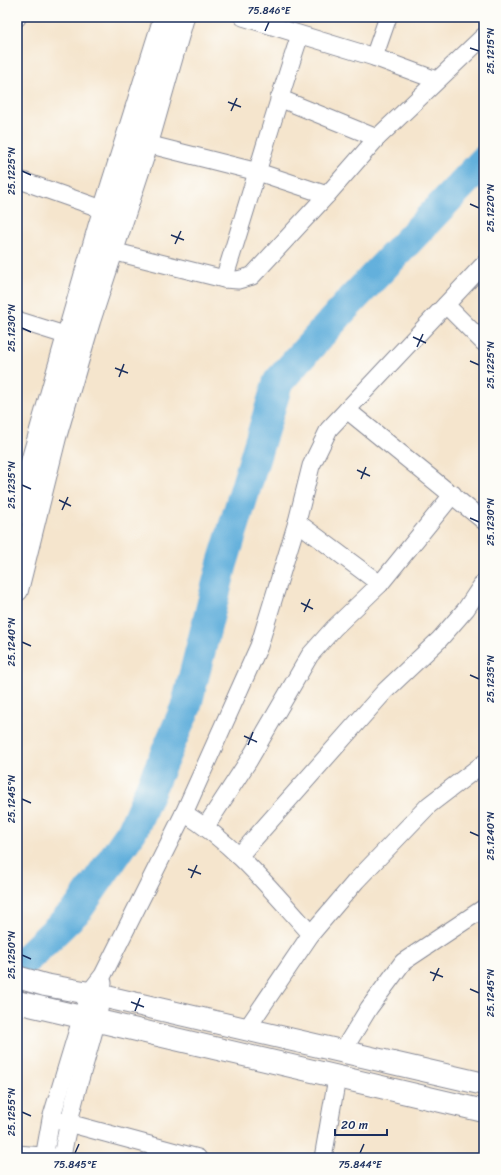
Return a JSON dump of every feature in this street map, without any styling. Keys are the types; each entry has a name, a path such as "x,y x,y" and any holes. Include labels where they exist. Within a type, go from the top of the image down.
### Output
{"street":[{"path":"17,514 105,210 165,17"},
{"path":"17,590 56,437 112,251 147,144 183,17"},
{"path":"243,17 374,58 436,80"},
{"path":"374,58 388,17"},
{"path":"224,280 258,172 279,98 300,35"},
{"path":"112,251 224,280 238,280 252,276 328,196 377,138 436,80 484,36"},
{"path":"279,98 377,138"},
{"path":"147,144 258,172 328,196"},
{"path":"17,179 105,210"},
{"path":"53,1158 67,1123 88,1020 95,995 103,975 184,813 259,646 297,522 311,466 329,429 484,264"},
{"path":"446,305 484,343"},
{"path":"17,320 68,336"},
{"path":"347,410 484,520"},
{"path":"206,826 249,760 310,655 334,628 380,584 453,494"},
{"path":"297,522 380,584"},
{"path":"239,856 385,691 440,640 466,609 484,582"},
{"path":"246,1030 311,934 356,881 429,805 484,763"},
{"path":"184,813 206,826 239,856 311,934"},
{"path":"342,1052 369,1008 403,962 484,908"},
{"path":"17,977 45,985 95,995 484,1084"},
{"path":"17,1002 88,1020 484,1111"},
{"path":"53,1158 51,1119 88,1020"},
{"path":"323,1158 337,1078 350,1079"},
{"path":"51,1119 198,1158"},
{"path":"17,1154 53,1158"}],"waterway":[{"path":"17,968 78,909 132,831 186,707 222,565 278,382 346,306 484,161"}]}
